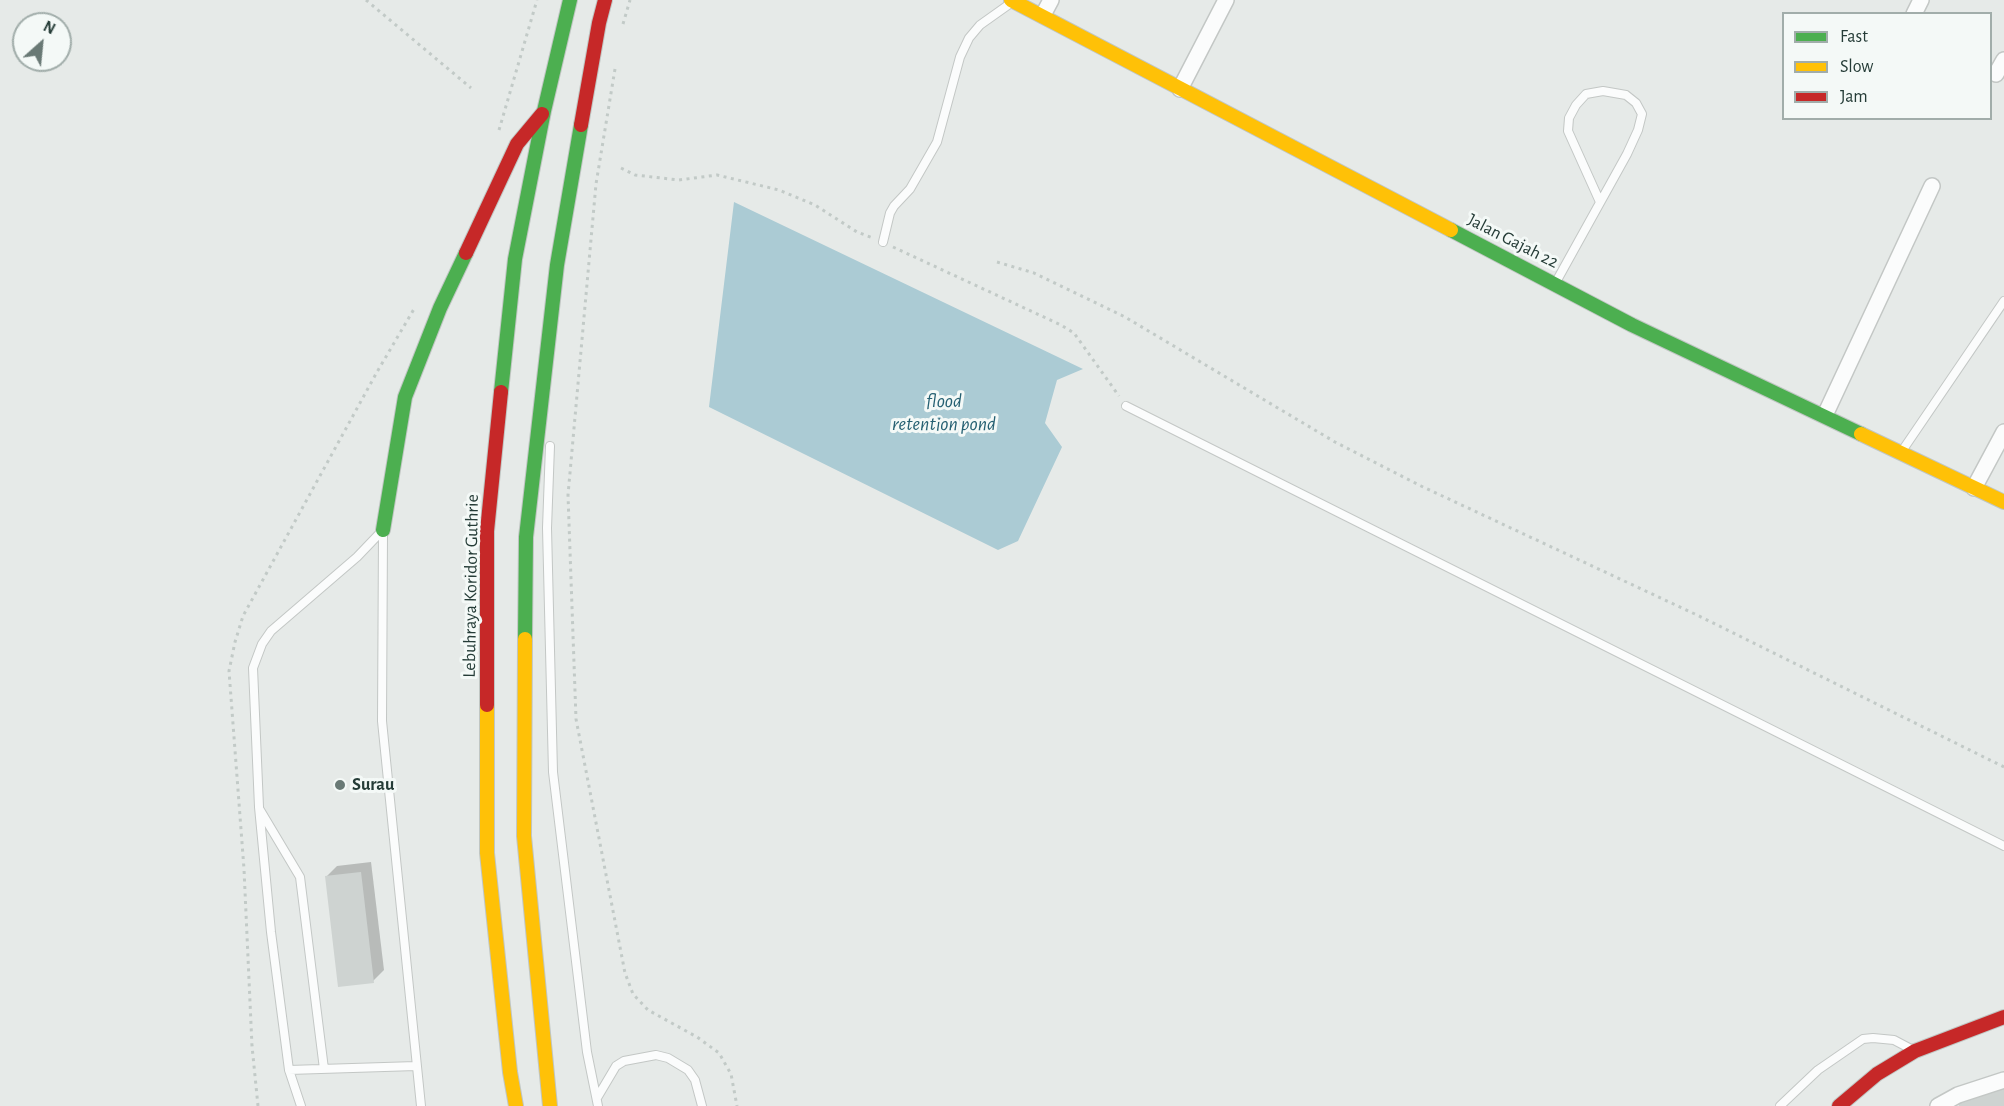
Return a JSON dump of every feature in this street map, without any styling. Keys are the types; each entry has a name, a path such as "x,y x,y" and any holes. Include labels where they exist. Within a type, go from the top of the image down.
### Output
{"main road":[{"name":"Lebuhraya Koridor Guthrie","path":"516,1106 510,1072 488,853 487,531 515,259 544,111 570,0"},
{"path":"550,1106 524,836 526,549 557,265 599,23 605,0"},
{"name":"Jalan Gajah 22","path":"1012,0 1632,325 2004,502"},
{"path":"383,530 405,397 440,308 518,144 544,111"},
{"path":"1839,1106 1877,1074 1915,1051 2004,1017"}],"street":[{"path":"1043,15 1051,0"},
{"path":"1180,89 1226,0"},
{"path":"1996,74 2004,60"},
{"path":"1825,415 1932,186"},
{"path":"1974,488 2004,432"},
{"path":"1938,1106 1958,1095 2004,1080"}],"lane":[{"path":"883,242 890,213 910,189 937,142 955,73 969,38 980,25 1012,0"},
{"path":"1555,283 1628,154 1638,130 1642,114 1636,103 1626,95 1603,91 1586,94 1576,105 1569,118 1568,131 1600,202"},
{"path":"553,385 557,265"},
{"path":"1901,452 2004,301"},
{"path":"1126,406 2004,846"},
{"path":"551,432 547,528 554,772 587,1052 597,1102"},
{"path":"301,1106 289,1070 271,932 259,807 253,668 262,644 271,631 357,557 383,530"},
{"path":"383,530 382,721 416,1066 422,1106"},
{"path":"259,807 300,877 324,1069"},
{"path":"1780,1106 1818,1070 1863,1039 1894,1040 1915,1051"},
{"path":"597,1102 616,1066 624,1061 657,1055 668,1058 688,1070 695,1080 702,1106"},
{"path":"289,1070 416,1066"}],"path":[{"path":"366,0 471,88"},
{"path":"499,132 537,0"},
{"path":"621,30 630,0"},
{"path":"616,66 596,184 568,495 576,719 624,973 633,994 648,1010 697,1037 719,1053 731,1074 737,1106"},
{"path":"621,168 635,175 679,180 717,175 779,190 815,205 857,232 883,242 1074,333 1126,406"},
{"path":"997,262 1034,273 1125,317 1335,442 1420,486 1697,615 2004,767"},
{"path":"258,1106 252,1046 244,869 229,672 243,616 377,372 415,308"}],"water":[{"name":"flood retention pond","path":"734,202 1083,369 1057,380 1045,423 1062,447 1018,541 998,550 709,407"}],"building":[{"path":"361,872 374,983 338,987 325,876"},
{"path":"2004,1083 2004,1106 1959,1106 1957,1099"}],"traffic: fast":[{"path":"501,392 515,259 544,111 570,0"},
{"path":"525,639 526,537 557,265 581,125"},
{"path":"1451,230 1632,325 1861,434"},
{"path":"383,530 405,397 440,308 466,253"}],"traffic: slow":[{"path":"1011,0 1451,230"},
{"path":"1861,434 2004,502"},
{"path":"525,639 524,836 550,1106"},
{"path":"487,705 487,853 510,1072 516,1106"}],"traffic: jam":[{"path":"581,125 605,0"},
{"path":"466,253 517,144 542,114"},
{"path":"487,705 487,531 501,392"},
{"path":"1839,1106 1877,1074 1915,1051 2004,1017"}],"place":[{"name":"Surau","path":"340,785"}]}
